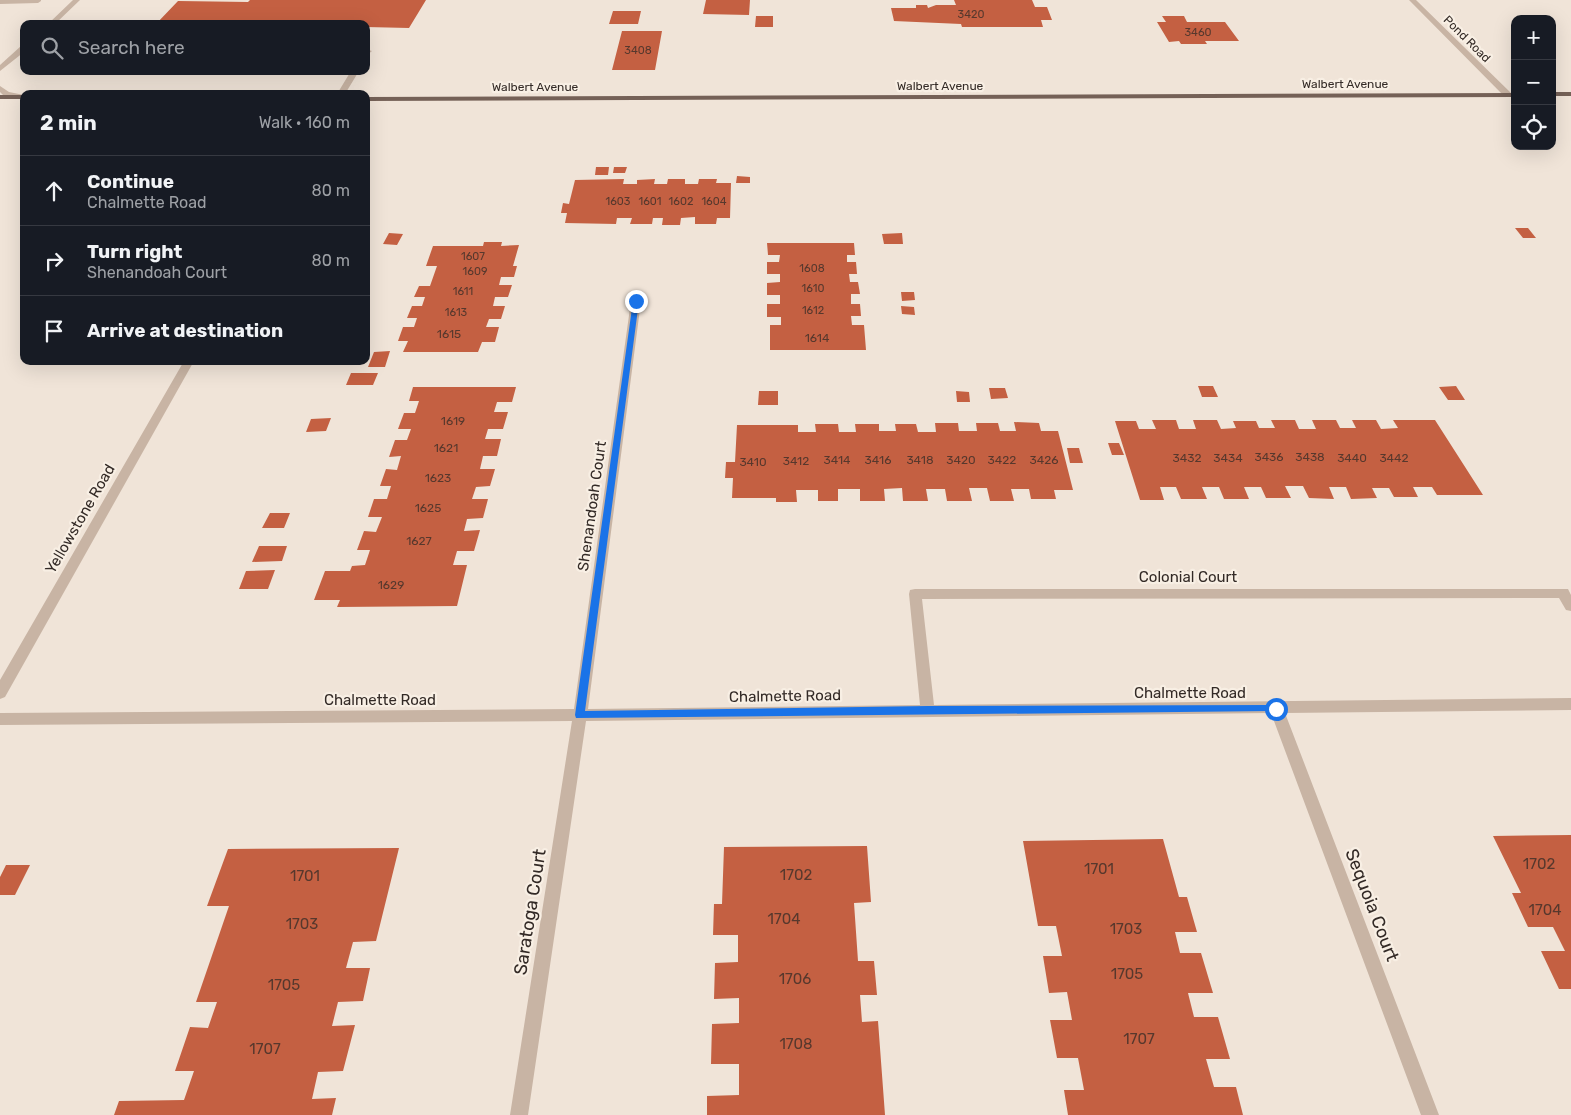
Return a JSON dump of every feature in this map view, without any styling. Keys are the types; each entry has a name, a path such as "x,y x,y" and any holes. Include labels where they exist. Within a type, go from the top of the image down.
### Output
{"main road":[{"path":"1556,94 1571,94"},
{"name":"Walbert Avenue","path":"370,98 1511,95"},
{"path":"0,97 20,98"}],"street":[{"path":"54,20 77,0"},
{"name":"Pond Road","path":"1412,0 1511,95"},
{"path":"0,2 38,1"},
{"path":"0,8 32,7"},
{"path":"0,70 20,52"},
{"path":"343,90 353,75"},
{"path":"0,88 7,94 20,97"},
{"name":"Shenandoah Court","path":"580,715 636,301"},
{"name":"Yellowstone Road","path":"0,693 187,365"},
{"name":"Colonial Court","path":"928,710 915,594 1564,593 1571,606"},
{"name":"Chalmette Road","path":"0,719 580,715 928,710 1276,709 1571,704"},
{"name":"Sequoia Court","path":"1276,709 1430,1115"},
{"name":"Saratoga Court","path":"519,1115 580,715"}],"building":[{"path":"250,0 426,0 409,28 370,27 370,20 160,20 178,1 248,2"},
{"path":"706,0 750,0 749,15 703,14"},
{"path":"954,0 1032,0 1035,7 1047,7 1052,20 1041,20 1043,27 962,27 961,24 894,21 891,8 916,8 916,5 927,5 928,8 936,5 956,5"},
{"path":"613,11 641,11 638,24 609,24"},
{"path":"756,16 773,16 773,27 755,27"},
{"path":"1162,16 1184,16 1187,22 1225,22 1239,41 1205,41 1207,44 1181,44 1179,41 1169,42 1157,22 1166,22"},
{"path":"622,31 662,31 655,70 612,70"},
{"path":"596,167 609,167 608,175 595,175"},
{"path":"614,167 627,167 625,173 613,173"},
{"path":"737,176 750,177 750,183 736,183"},
{"path":"624,179 623,184 637,184 637,180 655,179 654,184 667,184 668,179 685,179 685,184 698,184 699,179 717,179 716,183 731,183 730,218 717,218 716,224 695,224 695,217 681,218 680,225 662,225 663,218 653,218 652,224 630,224 632,218 617,218 616,224 565,223 567,213 561,213 563,203 569,204 575,180"},
{"path":"1515,228 1528,228 1536,238 1523,238"},
{"path":"389,233 403,234 397,245 383,244"},
{"path":"902,233 903,244 884,244 882,234"},
{"path":"484,242 502,242 501,246 519,245 513,266 517,266 514,277 501,277 499,285 512,285 508,297 495,297 493,306 505,306 501,319 489,319 486,327 499,327 495,342 482,342 478,352 403,352 408,341 398,341 403,327 414,327 417,318 407,318 412,306 422,306 425,297 414,297 419,286 430,286 437,266 426,266 433,246 483,246"},
{"path":"767,243 854,243 855,255 847,255 847,262 856,262 857,274 849,274 850,282 858,282 860,294 851,294 851,304 860,304 861,316 851,316 852,325 864,325 866,350 770,350 770,325 781,325 781,317 767,317 767,304 780,304 780,295 767,295 767,283 780,282 780,274 767,274 767,262 779,262 780,255 768,255"},
{"path":"901,292 914,292 915,300 902,301"},
{"path":"901,306 914,307 915,315 902,314"},
{"path":"390,351 385,367 368,367 374,352"},
{"path":"351,373 378,373 373,385 346,385"},
{"path":"1198,386 1213,386 1218,397 1202,397"},
{"path":"1456,386 1465,400 1448,400 1439,387"},
{"path":"413,387 516,387 512,402 497,402 494,412 508,412 503,429 488,429 485,439 501,439 497,456 483,456 480,469 495,469 490,486 476,487 472,499 488,499 483,518 467,519 464,531 480,530 474,551 457,551 453,565 467,565 457,606 337,607 340,600 314,600 325,571 350,571 352,566 365,565 370,550 357,550 364,531 376,532 382,517 368,517 374,499 387,499 391,486 380,486 386,469 397,470 401,456 389,457 395,440 407,440 411,429 398,429 404,413 415,413 419,401 409,401"},
{"path":"989,388 1005,388 1008,398 991,399"},
{"path":"759,391 778,391 778,405 758,405"},
{"path":"956,391 969,392 970,402 957,402"},
{"path":"331,418 326,431 306,432 311,419"},
{"path":"1152,420 1176,420 1179,429 1196,429 1193,420 1217,420 1221,429 1236,428 1233,421 1256,421 1259,428 1275,428 1271,420 1295,420 1299,429 1316,429 1312,420 1336,420 1340,428 1356,428 1352,420 1376,420 1381,429 1398,428 1393,420 1435,420 1483,495 1437,495 1432,487 1413,487 1418,497 1394,497 1389,488 1372,488 1377,498 1351,499 1346,487 1329,487 1334,499 1309,498 1303,486 1285,486 1291,498 1266,498 1261,487 1244,487 1249,499 1224,499 1219,487 1202,487 1207,499 1181,499 1176,487 1160,487 1164,500 1140,500 1115,421 1136,421 1139,429 1156,429"},
{"path":"1014,422 1039,423 1041,431 1058,431 1073,490 1054,490 1056,499 1031,499 1029,489 1011,489 1014,501 990,501 987,488 969,488 972,501 947,501 945,489 926,489 928,501 903,501 902,488 884,489 885,501 860,501 860,489 838,489 838,501 818,501 818,490 796,490 797,502 776,502 776,498 732,498 733,478 725,478 726,462 735,462 737,425 798,425 798,432 816,432 815,424 838,424 839,432 856,432 855,424 879,424 879,431 896,431 895,424 916,424 918,432 936,432 935,423 958,423 959,431 977,431 976,423 998,423 1000,431 1016,431"},
{"path":"1108,443 1119,443 1124,455 1112,455"},
{"path":"1067,448 1079,448 1083,463 1070,463"},
{"path":"270,513 290,513 284,528 262,528"},
{"path":"259,546 287,546 282,561 252,562"},
{"path":"275,570 268,589 239,589 246,571"},
{"path":"1571,835 1571,989 1559,989 1541,951 1565,951 1553,927 1528,927 1512,893 1521,893 1493,836"},
{"path":"1163,839 1179,897 1187,897 1197,932 1175,932 1180,953 1201,953 1213,993 1188,993 1194,1017 1218,1017 1230,1059 1206,1059 1214,1087 1236,1087 1243,1115 1068,1115 1064,1090 1084,1090 1078,1058 1057,1058 1050,1020 1072,1020 1067,992 1049,993 1043,956 1062,956 1056,926 1038,926 1023,841"},
{"path":"867,846 871,902 854,903 858,961 874,961 877,995 860,995 862,1022 878,1021 885,1115 707,1115 707,1096 739,1095 739,1064 711,1064 712,1024 739,1023 739,998 714,999 715,963 738,962 738,935 713,935 714,904 722,904 724,847"},
{"path":"399,848 376,941 353,942 346,968 370,968 363,1001 338,1002 332,1026 355,1025 343,1071 318,1072 312,1099 336,1098 332,1115 114,1115 119,1101 184,1100 194,1071 175,1071 190,1027 208,1028 217,1002 196,1002 229,906 207,906 228,849"},
{"path":"6,865 30,865 15,895 0,895 0,877"}],"route":[{"path":"636,301 580,715 928,710 1276,709"}]}
